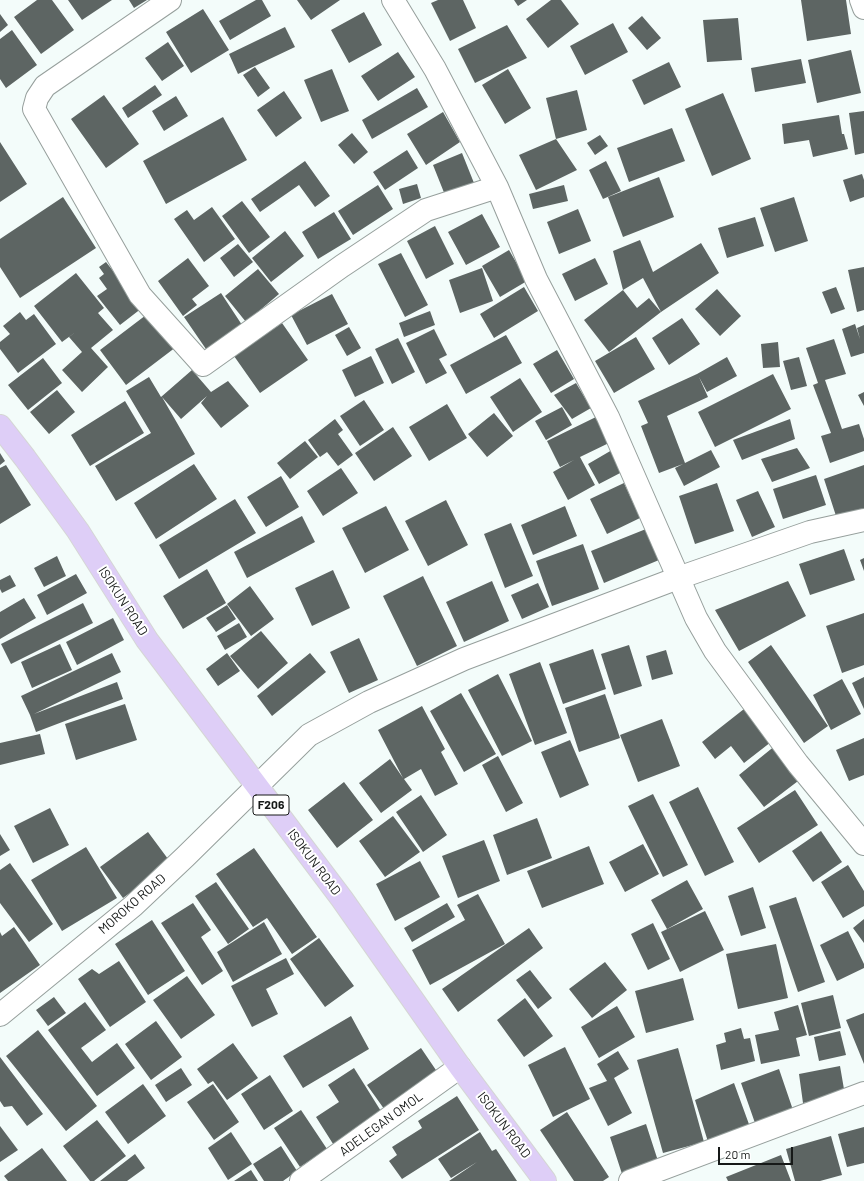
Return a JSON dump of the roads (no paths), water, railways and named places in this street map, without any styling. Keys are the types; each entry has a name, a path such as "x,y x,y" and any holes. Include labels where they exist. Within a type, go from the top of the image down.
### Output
{"main road":[{"name":"ISOKUN ROAD","path":"0,426 78,531 147,640 342,899 460,1067 545,1181"}],"street":[{"path":"170,0 45,86 37,98 34,109 140,295 203,365 342,266 426,210 497,187"},
{"path":"393,0 435,69 497,187 536,279 608,417 696,618 715,651 798,764 864,844"},
{"path":"861,0 864,8"},
{"name":"MOROKO ROAD","path":"0,1015 133,906 309,735 369,702 464,659 678,578 810,532 864,520"},
{"name":"ADELEGAN OMOL","path":"301,1181 460,1067"},
{"path":"630,1181 864,1093"}]}
